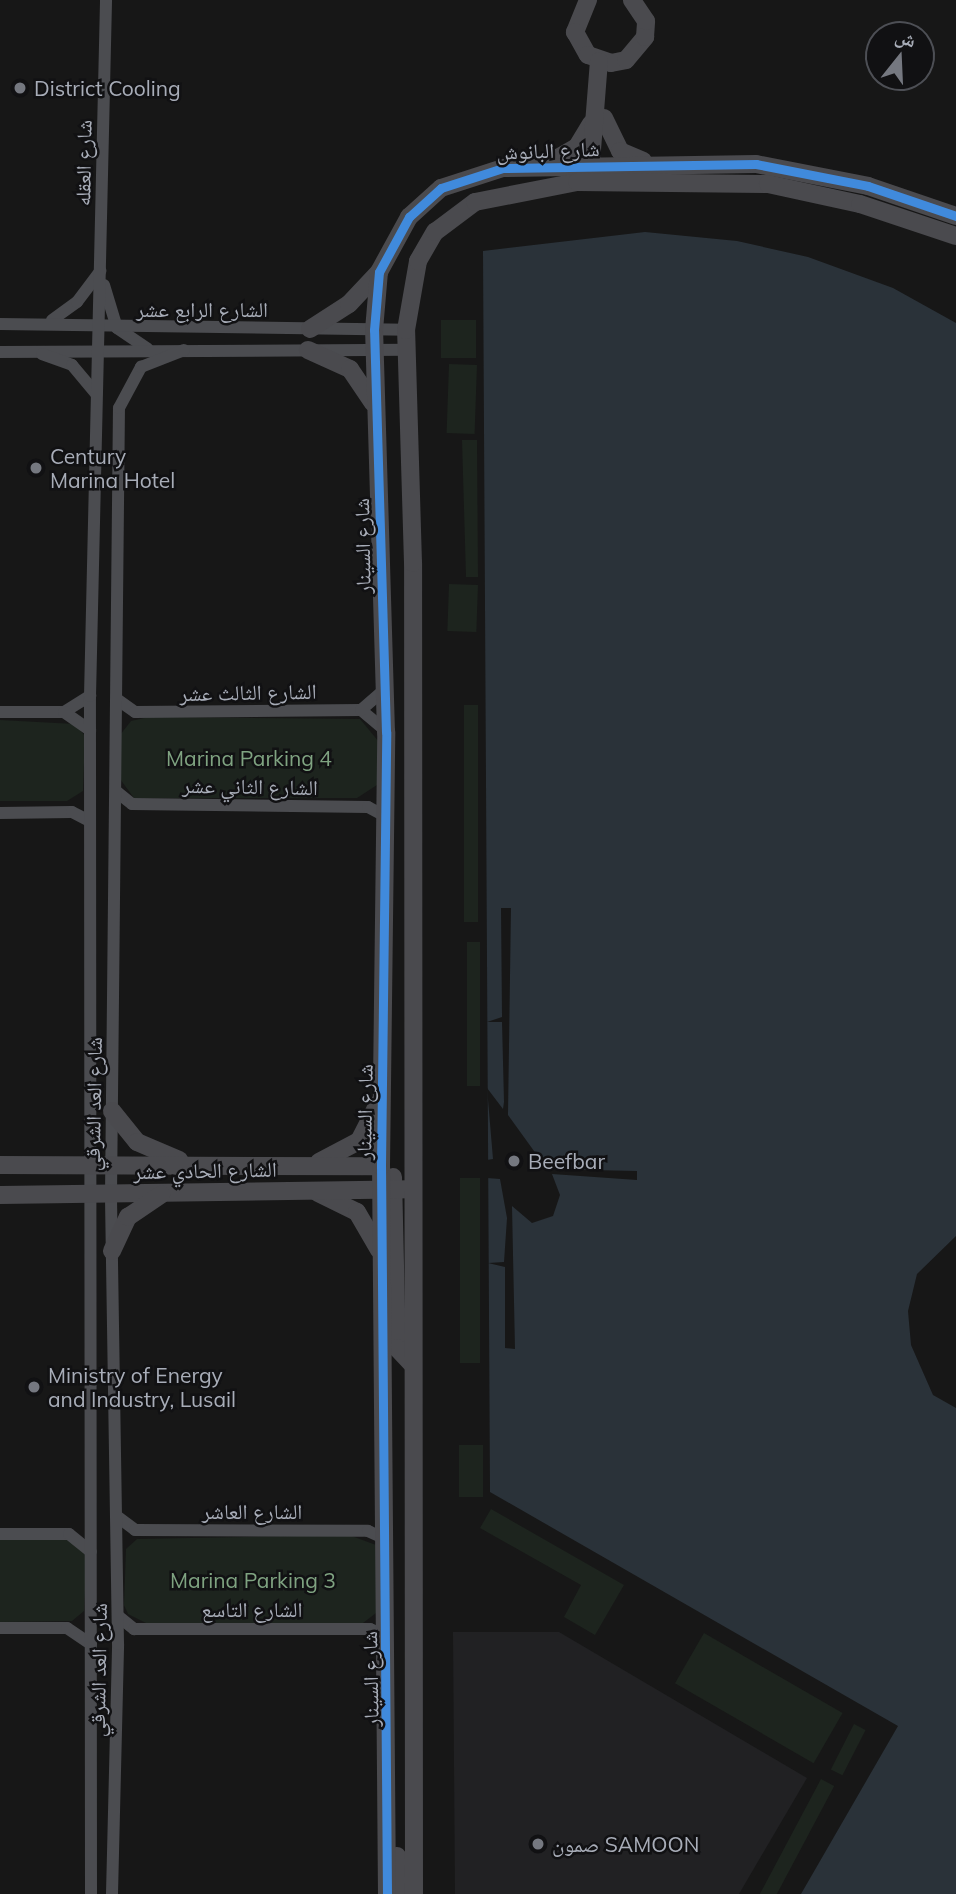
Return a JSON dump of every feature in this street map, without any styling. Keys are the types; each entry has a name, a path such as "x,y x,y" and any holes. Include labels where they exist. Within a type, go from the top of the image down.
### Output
{"street":[{"name":"شارع العقله","path":"100,328 106,0"},
{"path":"588,0 575,32 580,46 605,62 626,60 645,37 646,21 632,0"},
{"path":"595,174 605,62"},
{"path":"599,118 620,151 658,163"},
{"path":"544,166 577,147 599,118"},
{"path":"739,162 739,181"},
{"name":"شارع البانوش","path":"374,330 379,272 409,217 441,188 488,170 544,166 595,174 707,171 739,162 783,167 820,174 952,225"},
{"name":"شارع البانوش","path":"405,330 418,261 447,220 496,194 595,174 658,163 707,171 739,181 816,193 952,225"},
{"path":"781,186 783,167"},
{"path":"816,193 820,174"},
{"path":"952,225 956,247"},
{"path":"50,321 77,302 100,271"},
{"path":"100,271 117,328 127,339 150,349"},
{"path":"310,330 379,272"},
{"name":"الشارع الرابع عشر","path":"0,324 50,321 100,328 405,330"},
{"name":"شارع العد الشرقي","path":"91,1894 90,696 96,394 100,328"},
{"path":"98,366 127,339 176,328"},
{"name":"شارع السينار","path":"374,330 386,732 383,793 375,811 382,1094 381,1166"},
{"name":"شارع السينار","path":"400,1893 411,1363 397,1348 396,1189 413,563 405,330"},
{"name":"الشارع الرابع عشر","path":"0,352 150,349 406,350"},
{"name":"شارع العد الشرقي","path":"112,1894 119,1544 111,1195 117,819 119,408 141,367 184,350"},
{"path":"308,350 350,369 376,408"},
{"path":"24,351 72,365 96,394"},
{"path":"385,689 361,710 386,732"},
{"path":"0,712 64,712 90,696"},
{"path":"117,729 135,712 118,700"},
{"name":"الشارع الثالث عشر","path":"135,712 361,710"},
{"path":"64,712 90,730"},
{"path":"117,792 132,804 117,819"},
{"path":"72,812 90,798"},
{"name":"الشارع الثاني عشر","path":"132,804 375,811"},
{"path":"0,813 72,812 90,821"},
{"path":"313,1165 359,1141 382,1094"},
{"path":"113,1111 137,1142 192,1165"},
{"name":"الشارع الحادي عشر","path":"0,1165 381,1166"},
{"path":"381,1166 396,1189"},
{"name":"شارع السينار","path":"396,1189 382,1254 384,1517 376,1534 387,1615 387,1834 400,1893"},
{"name":"الشارع الحادي عشر","path":"0,1195 396,1189"},
{"path":"311,1191 357,1212 382,1254"},
{"path":"112,1251 128,1217 163,1194"},
{"path":"69,1534 91,1515"},
{"path":"118,1517 135,1530 119,1544"},
{"name":"الشارع العاشر","path":"135,1530 376,1534"},
{"path":"0,1534 69,1534 91,1552"},
{"path":"67,1628 91,1609"},
{"path":"370,1629 387,1615"},
{"path":"118,1616 134,1629 118,1644"},
{"path":"0,1628 67,1628 91,1644"},
{"name":"الشارع التاسع","path":"134,1629 370,1629 387,1637"}],"shaded area":[{"path":"645,232 737,241 808,257 893,288 956,323 956,1236 917,1274 908,1311 911,1345 933,1395 956,1408 956,1894 801,1894 898,1726 490,1492 483,251"},
{"path":"453,1632 559,1632 807,1778 739,1894 455,1894"}],"green space":[{"path":"441,320 476,320 476,358 441,358"},
{"path":"449,364 477,365 475,434 447,433"},
{"path":"462,440 477,440 478,577 466,577"},
{"path":"449,584 478,585 476,632 447,631"},
{"path":"464,705 478,705 478,922 464,922"},
{"name":"Marina Parking 4","path":"149,717 360,719 379,742 377,785 357,798 134,798 120,779 120,735 131,721"},
{"path":"0,720 75,724 85,736 83,791 67,801 0,801"},
{"path":"467,942 480,942 480,1086 467,1086"},
{"path":"460,1178 480,1178 480,1363 460,1363"},
{"path":"459,1445 483,1445 483,1497 459,1497"},
{"path":"491,1509 624,1585 595,1635 564,1617 581,1585 480,1528"},
{"name":"Marina Parking 3","path":"349,1535 376,1545 380,1610 363,1623 148,1624 128,1614 124,1605 126,1549 137,1539"},
{"path":"0,1539 66,1539 87,1552 84,1611 72,1621 0,1622"},
{"path":"704,1633 843,1713 814,1763 675,1683"},
{"path":"854,1724 866,1730 842,1775 831,1769"},
{"path":"821,1779 834,1786 777,1894 760,1894"}],"pier":[{"path":"501,908 511,908 508,1115 547,1169 637,1171 637,1180 552,1174 560,1195 553,1216 532,1223 512,1206 515,1349 505,1348 505,1267 488,1263 504,1262 507,1218 500,1179 487,1178 487,1160 493,1159 487,1088 503,1109 504,1102 502,1022 487,1022 502,1017"}],"cycle path":[{"path":"387,1894 381,1166 386,732 374,330 379,272 409,217 441,188 503,168 756,164 868,186 956,216"}],"place":[{"name":"District Cooling","path":"20,88"},
{"name":"Century Marina Hotel","path":"36,468"},
{"name":"Beefbar","path":"514,1161"},
{"name":"Ministry of Energy and Industry, Lusail","path":"34,1387"},
{"name":"صمون SAMOON","path":"538,1844"}]}
